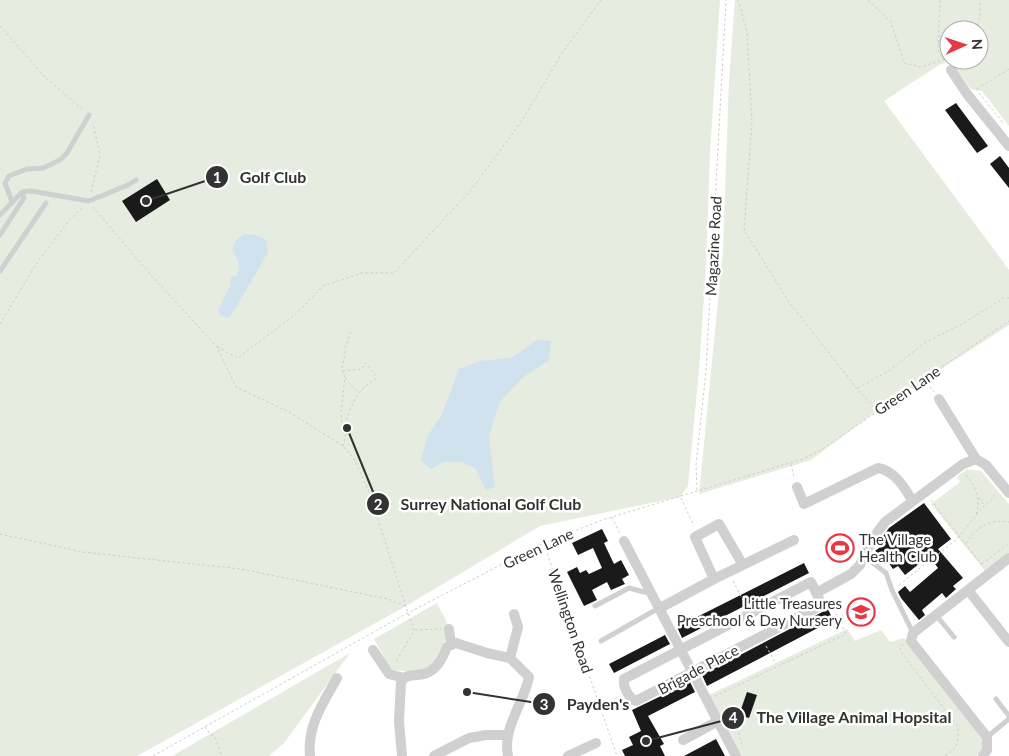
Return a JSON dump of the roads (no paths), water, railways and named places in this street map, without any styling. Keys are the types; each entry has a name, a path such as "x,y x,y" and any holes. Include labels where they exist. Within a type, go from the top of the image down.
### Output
{"street":[{"path":"950,70 972,92 1009,146"},
{"path":"939,399 976,459 986,465 1007,490"},
{"path":"816,593 851,574 860,566 872,538 884,520 959,467 976,459"},
{"path":"797,487 804,504 878,468 894,474 912,500"},
{"path":"714,579 695,537 698,535 719,524 742,564"},
{"path":"660,608 742,564 794,540"},
{"path":"624,541 718,722 740,754"},
{"path":"983,756 987,750 987,737 911,640 912,635 1009,558"},
{"name":"Brigade Place","path":"811,582 822,605 636,701 631,699 624,684 624,679 681,649 811,582"},
{"path":"968,590 1008,638"},
{"path":"510,658 518,627 514,614"},
{"path":"449,630 451,644"},
{"path":"373,650 389,674 404,678 427,672 442,660 446,647 456,643 510,658 529,676 527,689 507,735 508,756"},
{"path":"310,756 311,732 318,711 337,678"},
{"path":"402,756 399,721 401,682 404,678"},
{"path":"683,740 718,722"},
{"path":"434,756 469,738 486,735 507,735"},
{"path":"568,756 596,744"}],"lane":[{"path":"12,202 5,184 9,176 27,169 43,168 60,160 67,153 89,115"},
{"path":"0,215 22,192 89,201 136,180"},
{"path":"0,235 24,198 22,192"},
{"path":"0,271 46,203"},
{"path":"864,556 886,573 912,635"},
{"path":"594,606 629,588 652,594"},
{"path":"601,641 660,608"},
{"path":"936,615 954,637"},
{"path":"987,737 1009,718 996,699"}],"water":[{"path":"244,234 255,235 266,240 268,252 228,318 220,315 218,310 230,286 231,277 237,275 238,262 232,249 236,240"},
{"path":"537,340 551,341 549,360 522,378 499,403 489,436 495,487 486,490 476,469 462,462 443,462 431,469 421,461 427,437 442,414 459,369 480,361 511,358"}],"place":[{"name":"Golf Club","path":"146,201"},
{"name":"Surrey National Golf Club","path":"347,428"},
{"name":"The Village Health Club","path":"840,548"},
{"name":"Little Treasures Preschool & Day Nursery","path":"861,612"},
{"name":"Payden's","path":"467,692"},
{"name":"The Village Animal Hopsital","path":"646,741"}]}
